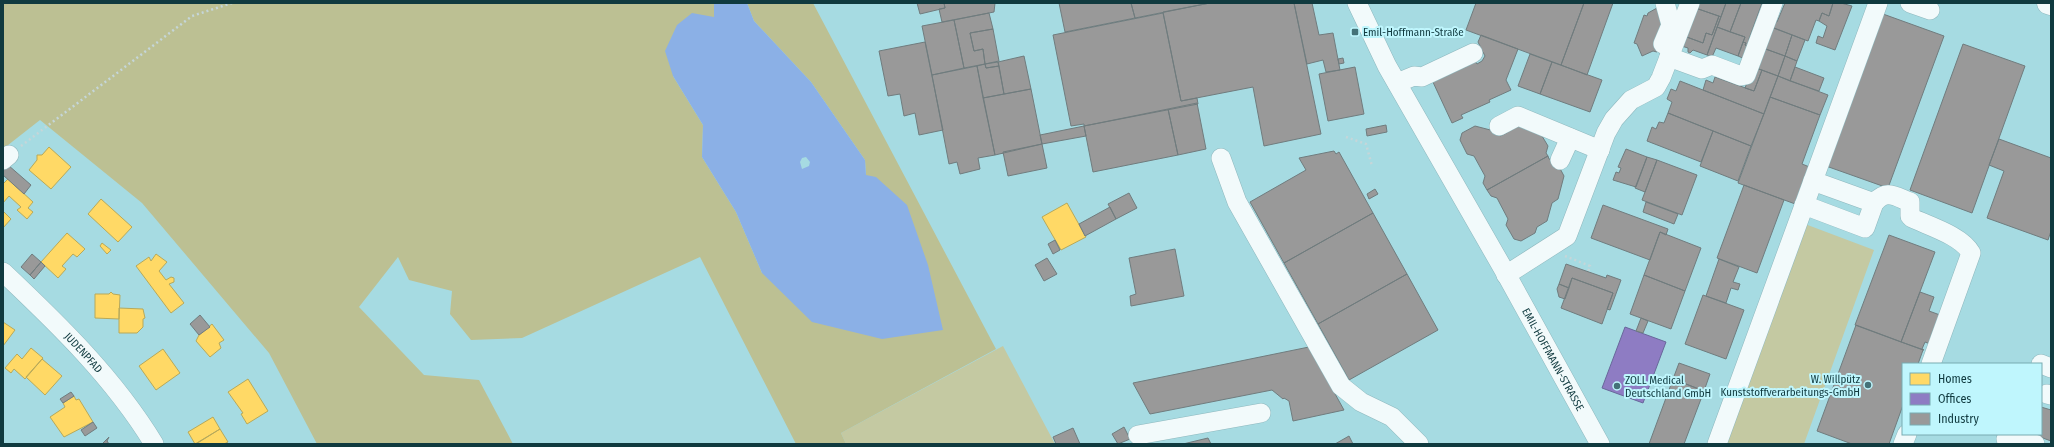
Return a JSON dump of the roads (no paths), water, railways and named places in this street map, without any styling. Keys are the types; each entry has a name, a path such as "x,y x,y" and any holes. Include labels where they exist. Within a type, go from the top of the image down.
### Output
{"street":[{"name":"EMIL-HOFFMANN-STRASSE","path":"1356,3 1397,83 1600,444"},
{"path":"1638,96 1671,24 1665,3"},
{"path":"1506,275 1557,244 1568,233 1600,150 1614,119 1638,96 1656,87 1661,78 1690,3"},
{"path":"1669,57 1702,69 1712,65 1741,76 1746,75 1773,3"},
{"path":"1813,149 1866,3"},
{"path":"1717,444 1878,3"},
{"path":"1910,3 1930,10"},
{"path":"1397,83 1414,76 1422,77 1473,53"},
{"path":"1499,126 1518,116 1600,150"},
{"path":"1560,160 1570,138"},
{"path":"1221,158 1237,202 1341,386 1361,402 1392,418 1419,444"},
{"path":"1813,181 1874,203"},
{"path":"1804,205 1865,228 1874,203 1881,196 1888,194 1910,202 1910,216 1912,218 1961,240 1968,246 1971,253 1932,363"},
{"name":"JUDENPFAD","path":"3,272 56,322 104,376 154,444"},
{"path":"1138,435 1261,413"},
{"path":"2006,440 2035,444"}],"water":[{"path":"714,3 747,3 754,21 811,82 865,160 866,175 876,177 907,205 928,265 943,330 882,339 812,322 762,273 736,212 702,157 703,125 673,76 665,51 677,25 692,13 714,17","holes":["806,157 810,162 809,166 802,169 800,162 802,158"]}],"place":[{"name":"Emil-Hoffmann-Straße","path":"1355,32"},
{"name":"W. Willpütz Kunststoffverarbeitungs-GmbH","path":"1868,385"},
{"name":"ZOLL Medical Deutschland GmbH","path":"1617,386"}]}
